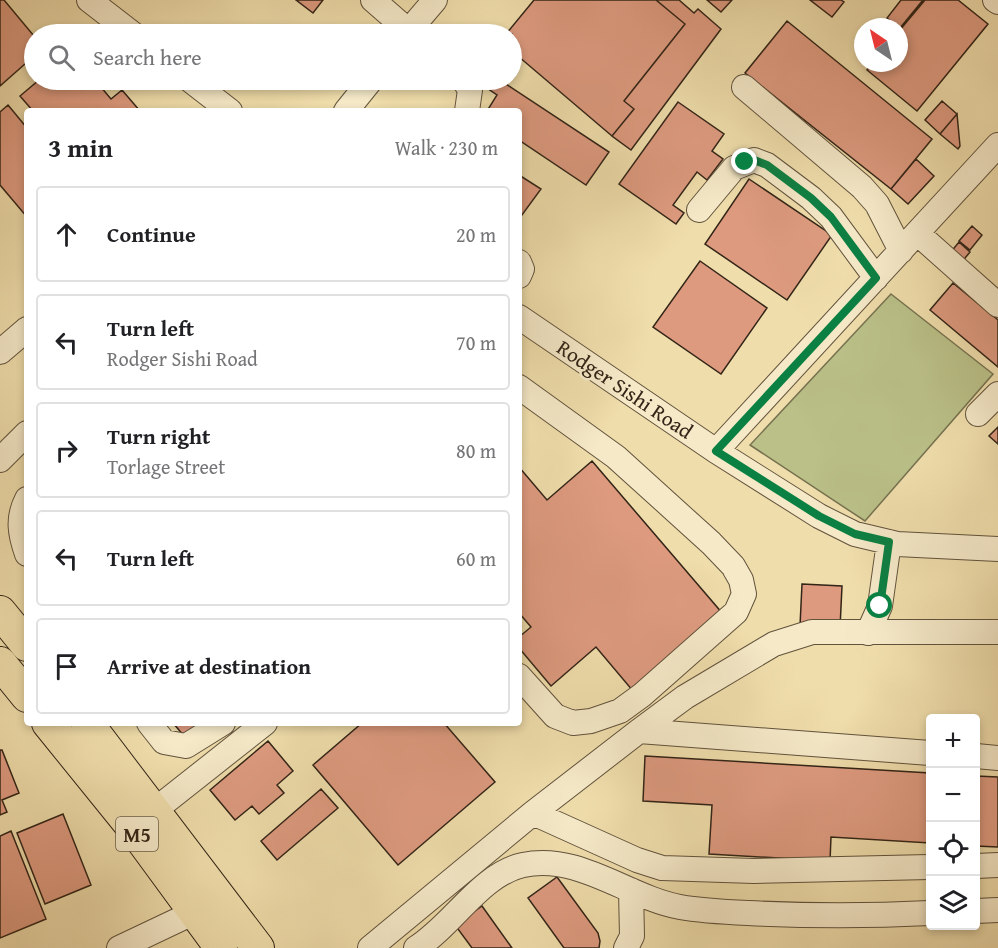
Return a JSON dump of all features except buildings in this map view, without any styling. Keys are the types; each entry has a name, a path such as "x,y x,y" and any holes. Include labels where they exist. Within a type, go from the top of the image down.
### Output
{"main road":[{"path":"0,612 24,641"},
{"path":"0,663 24,692"},
{"name":"M5","path":"51,726 143,819"},
{"name":"M5","path":"89,726 143,819 206,903 258,948"},
{"name":"M5","path":"206,903 220,948"}],"street":[{"path":"89,0 120,24"},
{"path":"373,0 399,24"},
{"path":"416,24 435,0"},
{"path":"744,87 862,187 909,242 998,305"},
{"path":"203,90 226,108"},
{"path":"348,108 363,90"},
{"path":"467,108 470,90"},
{"path":"716,451 998,146"},
{"path":"699,210 734,168 754,160 767,165 831,217 876,278"},
{"name":"Rodger Sishi Road","path":"522,319 716,451 819,516 855,534 897,544 998,549"},
{"path":"0,352 24,331"},
{"path":"522,389 616,457 711,543 733,566 741,580 744,594 736,612 728,620 642,695 620,711 591,721 573,723 555,716 522,679"},
{"path":"978,414 998,394"},
{"path":"0,460 14,442"},
{"path":"24,504 21,510 20,534 24,545"},
{"path":"868,633 880,606 889,542"},
{"path":"373,948 533,813 639,731 685,697 774,644 812,632 998,632"},
{"path":"151,726 164,742 186,746 218,726"},
{"path":"143,819 252,726"},
{"path":"639,731 926,753"},
{"path":"980,756 998,758"},
{"path":"533,813 637,860 662,868 754,871 926,867"},
{"path":"416,948 428,941 487,884 502,874 521,865 548,862 577,868 677,907 794,915 926,913"},
{"path":"980,866 998,865"},
{"path":"626,948 632,936 631,890"},
{"path":"119,948 206,903"},
{"path":"980,911 998,910"}],"green space":[{"path":"891,294 993,374 865,521 750,445"}],"route":[{"path":"745,162 754,160 767,165 811,198 831,217 876,278 716,451 819,516 855,534 889,542 880,606"}]}
